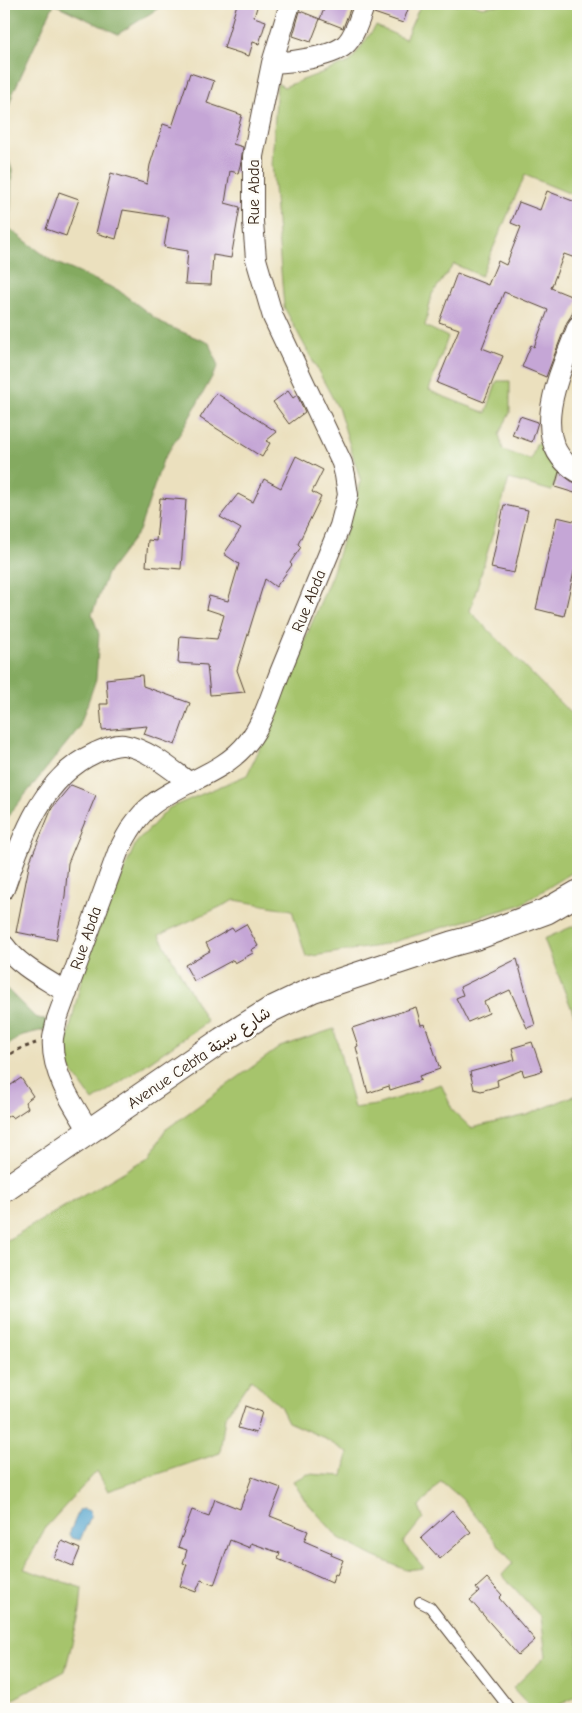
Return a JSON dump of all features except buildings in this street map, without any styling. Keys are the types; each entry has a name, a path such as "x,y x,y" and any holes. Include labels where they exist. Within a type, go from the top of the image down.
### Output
{"street":[{"name":"Rue Abda","path":"90,1132 73,1105 61,1079 54,1060 53,1038 57,1018 118,852 128,832 138,818 152,804 222,765 238,753 249,741 258,725 340,526 348,494 338,451 274,318 256,258 253,222 253,156 272,63 290,4"},
{"path":"272,63 302,60 341,48 352,37 365,4"},
{"path":"578,326 553,398 550,424 555,450 565,463 578,472"},
{"path":"4,889 26,831 48,792 56,780 69,768 89,756 116,745 130,747 151,756 190,783"},
{"name":"Avenue Cebta شارع سبتة","path":"4,1190 222,1040 285,1002 312,990 477,937 547,911 578,893"},
{"path":"4,945 12,955 67,993"}],"lane":[{"path":"420,1602 430,1607 510,1709"}],"path":[{"path":"4,1058 17,1050 53,1038"}],"green space":[{"path":"4,4 54,4 13,93 4,122"},
{"path":"54,4 165,4 118,34"},
{"path":"421,4 451,4 457,6 459,4 473,4 482,7 505,4 578,4 578,158 576,163 578,165 578,197 525,175 481,276 454,264 432,294 425,326 448,337 429,390 486,413 497,381 510,381 510,413 499,434 503,450 531,460 536,444 542,442 560,467 552,491 509,479 470,611 578,721 578,869 520,905 379,946 306,957 292,910 235,900 159,935 207,1022 93,1101 63,1059 86,959 136,843 169,808 247,775 263,742 332,574 361,482 339,410 284,307 272,163 277,83 284,87 350,62 376,26 405,39"},
{"path":"4,146 12,170 10,229 52,261 118,290 163,324 209,343 218,366 186,424 163,460 139,531 107,574 92,614 99,634 96,679 79,728 4,821"},
{"path":"578,924 578,1025 544,939"},
{"path":"4,986 35,1017 49,1021 48,1029 23,1035 4,1048"},
{"path":"334,1029 354,1108 376,1105 441,1084 453,1111 471,1128 527,1115 578,1094 578,1694 556,1706 532,1709 513,1688 546,1656 541,1617 502,1575 513,1563 462,1499 441,1481 419,1507 423,1518 403,1543 424,1568 406,1570 373,1556 339,1538 304,1499 293,1481 308,1474 343,1476 348,1453 322,1437 288,1422 280,1406 251,1379 225,1417 220,1453 108,1491 97,1471 45,1528 24,1569 82,1588 80,1611 65,1671 4,1704 4,1242 151,1156 165,1130 280,1047"}],"water":[{"path":"83,1509 90,1511 91,1516 80,1540 71,1538 69,1534 79,1511"}]}
